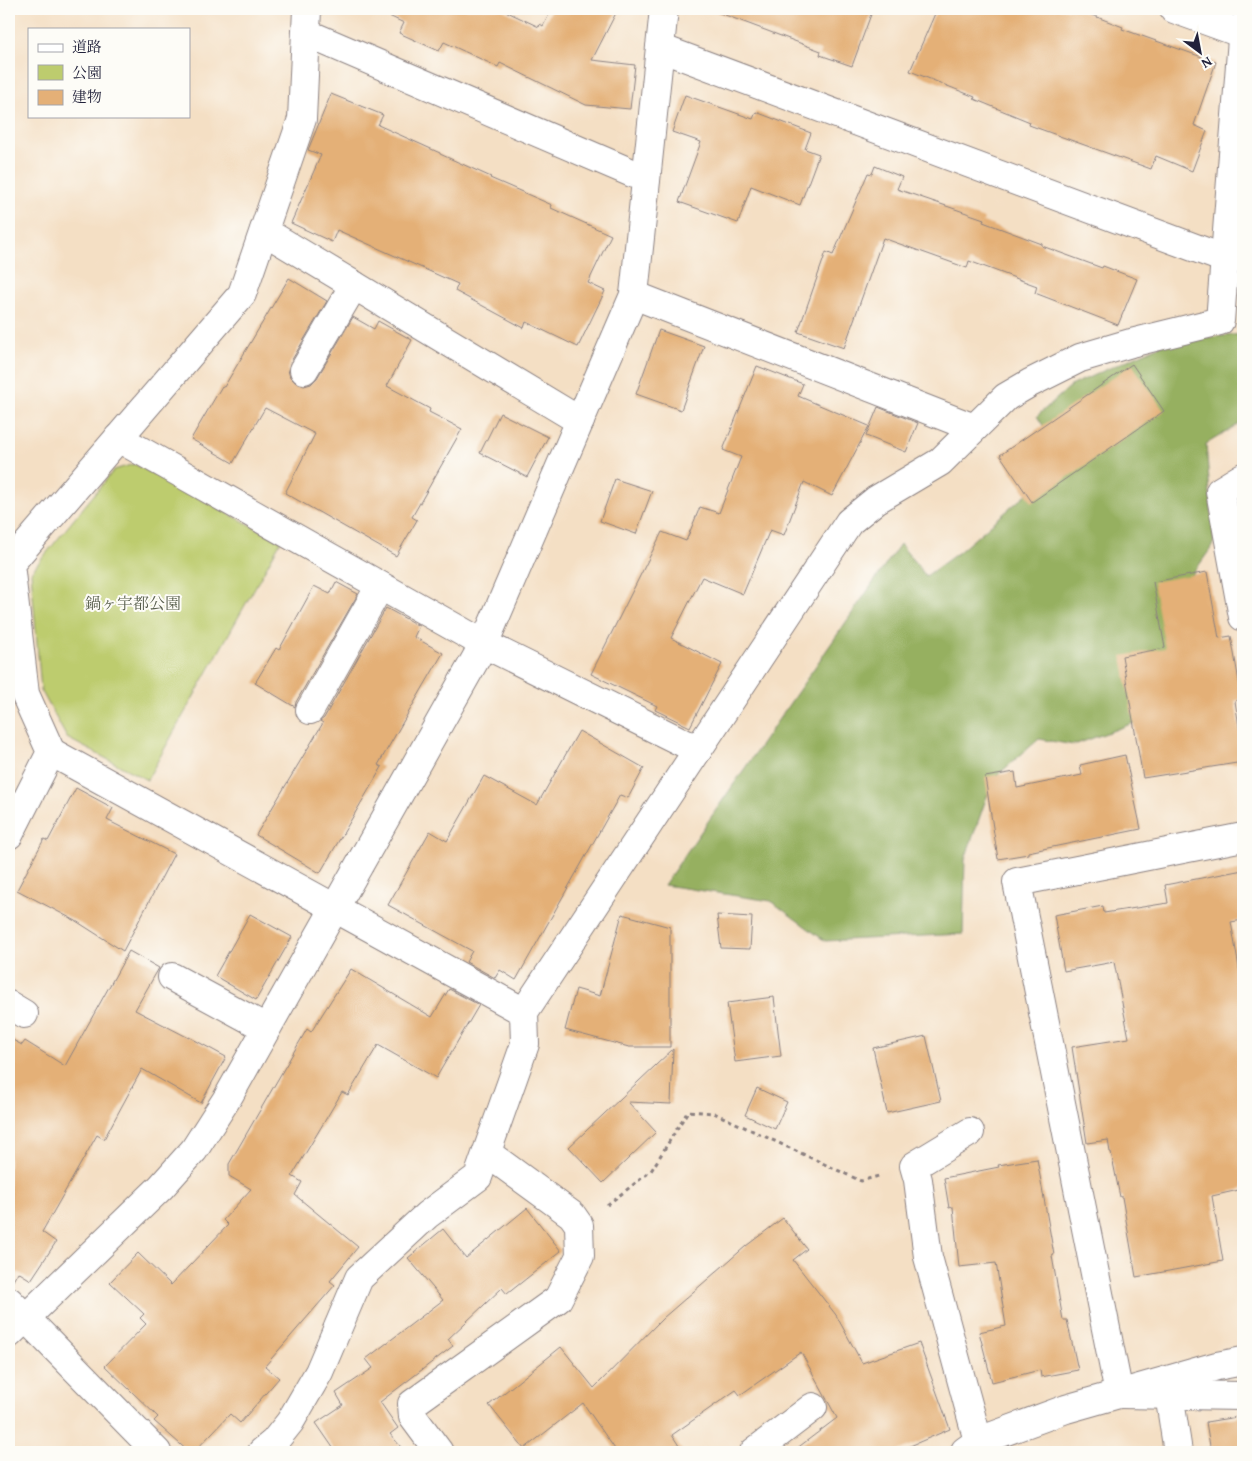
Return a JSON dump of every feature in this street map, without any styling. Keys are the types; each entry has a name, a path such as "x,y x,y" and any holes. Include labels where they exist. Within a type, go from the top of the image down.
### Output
{"street":[{"path":"157,1452 14,1318 160,1188 194,1150 228,1097 484,644 634,295 664,9"},
{"path":"1174,9 1243,34"},
{"path":"524,1012 51,752 26,694 10,564 242,294 302,119 307,21 646,179"},
{"path":"262,1452 274,1442 290,1422 319,1372 359,1278 427,1215 478,1177 525,1044 524,1012 850,522 876,500 940,462 1006,397 1030,383 1080,358 1220,321 1243,26"},
{"path":"660,48 1225,259"},
{"path":"264,231 580,421"},
{"path":"304,370 354,284"},
{"path":"634,295 974,428"},
{"path":"118,438 484,644 698,750"},
{"path":"1243,477 1220,491 1243,617"},
{"path":"310,710 380,586"},
{"path":"9,835 51,752"},
{"path":"1119,1394 1018,882 1243,837"},
{"path":"172,977 266,1028"},
{"path":"970,1132 914,1166 918,1180 928,1256 974,1449 1066,1409 1217,1366 1243,1361"},
{"path":"438,1452 413,1417 412,1404 558,1298 580,1256 579,1225 572,1215 487,1153"},
{"path":"1119,1394 1243,1396"},
{"path":"1169,1394 1178,1452"},
{"path":"754,1452 813,1406"}],"path":[{"path":"579,1225 651,1171 688,1111 714,1113 861,1181 914,1166"}],"green space":[{"path":"1243,334 1243,422 1206,444 1214,544 1170,606 1180,668 1139,721 1074,745 1039,739 993,779 965,859 963,934 825,941 771,901 664,885 900,544 926,576 959,552 1065,461 1037,416 1072,385 1170,341"},
{"name":"鍋ヶ宇都公園","path":"134,464 281,541 147,780 67,738 41,690 31,572 114,470"}],"building":[{"path":"374,9 501,9 539,27 540,24 543,26 552,9 618,9 592,60 635,65 630,109 586,105 500,63 498,67 444,42 439,51 399,33 404,23"},
{"path":"718,9 873,9 852,66 820,55 821,51 717,12"},
{"path":"937,9 1076,9 1123,27 1122,29 1216,62 1194,125 1207,131 1192,171 1156,156 1151,169 1029,125 1030,122 974,99 975,97 910,71"},
{"path":"331,94 383,115 378,125 552,205 551,208 611,235 588,283 605,291 578,347 526,322 524,328 455,291 458,284 337,230 332,242 291,223 321,155 308,150"},
{"path":"685,95 753,119 756,112 811,133 805,149 819,154 800,205 751,186 738,223 679,202 701,142 672,132"},
{"path":"875,166 902,177 897,189 984,219 983,222 1042,244 1042,246 1137,279 1118,325 1035,293 1037,286 969,261 967,268 883,238 844,348 798,332 826,252 833,255 868,173 872,174"},
{"path":"289,278 327,301 290,363 288,370 290,377 296,383 304,386 311,384 317,378 353,317 374,329 378,321 412,340 387,386 430,409 429,412 462,429 412,517 417,520 396,556 285,493 315,434 265,408 233,463 191,439"},
{"path":"659,330 704,346 681,410 636,394"},
{"path":"1132,364 1164,411 1032,502 1000,455"},
{"path":"757,366 803,384 798,396 869,426 832,496 804,482 784,535 770,530 743,594 702,577 671,638 722,664 690,727 655,710 657,706 591,674 662,532 686,541 700,507 719,513 741,457 723,450"},
{"path":"878,407 918,423 906,452 866,436"},
{"path":"500,413 548,437 527,477 480,453"},
{"path":"615,479 652,491 636,534 600,521"},
{"path":"1207,572 1219,638 1231,636 1242,699 1235,701 1243,762 1143,778 1122,656 1165,648 1153,582"},
{"path":"336,582 358,594 296,702 295,707 255,683 276,648 279,650 314,586 330,594"},
{"path":"386,608 419,626 414,637 443,653 378,765 382,767 320,873 256,835 323,723 320,721 324,718"},
{"path":"579,731 644,768 628,798 620,795 516,980 500,970 495,978 466,962 472,951 388,905 430,831 447,841 484,776 537,805"},
{"path":"1125,755 1141,829 998,859 985,777 1015,772 1017,788 1082,775 1080,765"},
{"path":"76,788 113,808 107,820 174,854 123,951 76,921 17,890 44,839 48,841"},
{"path":"1243,870 1243,920 1231,922 1243,991 1243,1189 1212,1196 1223,1261 1136,1277 1122,1197 1120,1197 1108,1140 1087,1143 1072,1047 1129,1038 1114,962 1064,971 1054,915 1103,906 1104,913 1168,903 1165,885"},
{"path":"250,914 292,937 256,1000 215,976"},
{"path":"622,914 670,927 670,1047 629,1047 565,1030 576,989 600,996"},
{"path":"717,915 752,917 750,949 721,948"},
{"path":"129,951 159,968 135,1010 226,1057 201,1103 142,1069 104,1139 97,1135 42,1232 56,1242 31,1280 18,1272 9,1286 9,1038 22,1045 25,1041 65,1066"},
{"path":"351,969 432,1017 449,989 479,1005 436,1078 378,1045 348,1095 342,1092 292,1176 302,1182 295,1195 358,1247 330,1281 335,1285 265,1366 279,1378 240,1423 230,1414 194,1452 189,1452 154,1421 158,1417 105,1366 146,1324 140,1318 144,1314 110,1282 138,1253 171,1285 228,1225 223,1220 251,1189 229,1176 229,1164 307,1029 311,1032"},
{"path":"774,997 781,1056 735,1062 727,1003"},
{"path":"926,1036 941,1101 887,1113 873,1048"},
{"path":"673,1049 671,1104 628,1102 656,1132 603,1183 569,1147"},
{"path":"757,1088 787,1102 775,1129 745,1115"},
{"path":"1037,1159 1063,1320 1067,1320 1078,1370 1041,1377 1040,1370 992,1382 979,1332 1006,1326 996,1263 959,1267 953,1207 949,1208 944,1178 999,1167 998,1165"},
{"path":"527,1208 561,1251 507,1294 502,1288 448,1339 453,1346 380,1402 398,1428 390,1434 405,1452 336,1452 316,1423 343,1405 336,1393 373,1368 366,1359 443,1300 408,1258 443,1229 466,1258"},
{"path":"783,1218 807,1249 793,1260 836,1315 862,1363 919,1343 950,1429 896,1452 792,1452 837,1418 801,1352 740,1395 736,1390 672,1435 683,1452 617,1452 583,1403 524,1449 489,1405 561,1347 594,1388 663,1318 746,1246"},
{"path":"1243,1416 1243,1452 1211,1452 1206,1422"}]}
